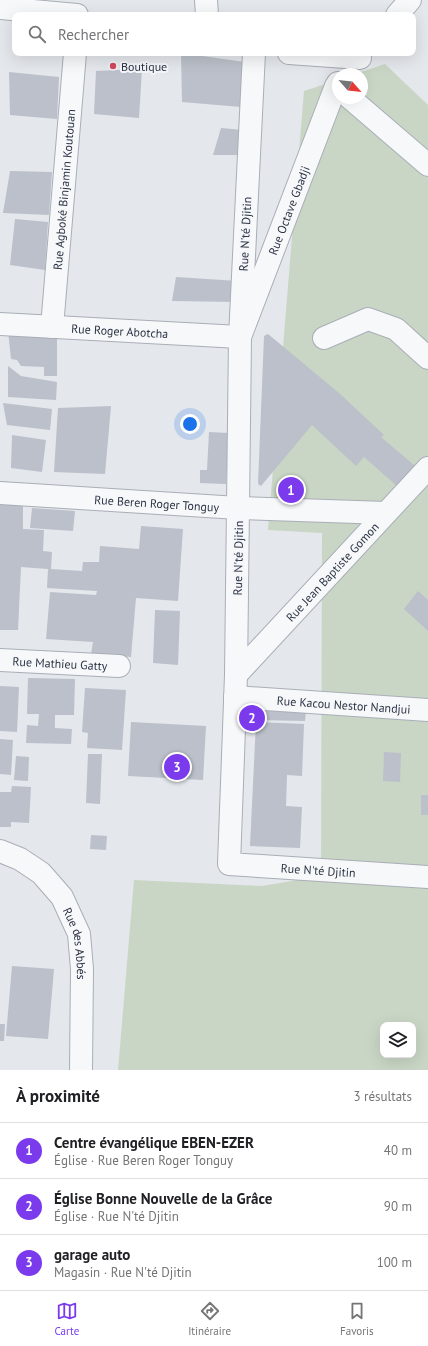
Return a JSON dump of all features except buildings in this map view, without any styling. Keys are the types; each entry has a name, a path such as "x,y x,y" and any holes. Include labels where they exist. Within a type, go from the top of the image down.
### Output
{"street":[{"path":"77,12 79,0"},
{"path":"206,0 207,12"},
{"path":"400,12 410,0"},
{"path":"0,8 44,12"},
{"name":"Rue Agboké Binjamin Koutouan","path":"52,327 75,56"},
{"name":"Rue N'té Djitin","path":"254,56 240,337 236,675 229,864 428,877"},
{"name":"Rue Octave Gbadji","path":"354,68 361,56"},
{"name":"Rue Octave Gbadji","path":"240,337 335,104"},
{"path":"362,104 428,165"},
{"path":"324,338 368,319 396,329 428,358"},
{"name":"Rue Roger Abotcha","path":"0,324 240,337"},
{"name":"Rue Jean Baptiste Gomon","path":"236,675 428,468"},
{"name":"Rue Beren Roger Tonguy","path":"0,493 238,508 386,514"},
{"name":"Rue Mathieu Gatty","path":"0,660 119,666"},
{"name":"Rue Kacou Nestor Nandjui","path":"235,697 425,707"},
{"name":"Rue des Abbés","path":"0,851 20,859 41,872 62,897 79,934 82,969 81,1070"}],"green space":[{"path":"385,64 428,105 428,1070 118,1070 134,880 262,886 321,876 322,533 268,530 304,91 332,82 332,104 368,104 368,70"}],"place":[{"name":"Boutique","path":"113,66"},
{"name":"Centre évangélique EBEN-EZER","path":"291,490"},
{"name":"Église Bonne Nouvelle de la Grâce","path":"252,718"},
{"name":"garage auto","path":"177,767"}]}
